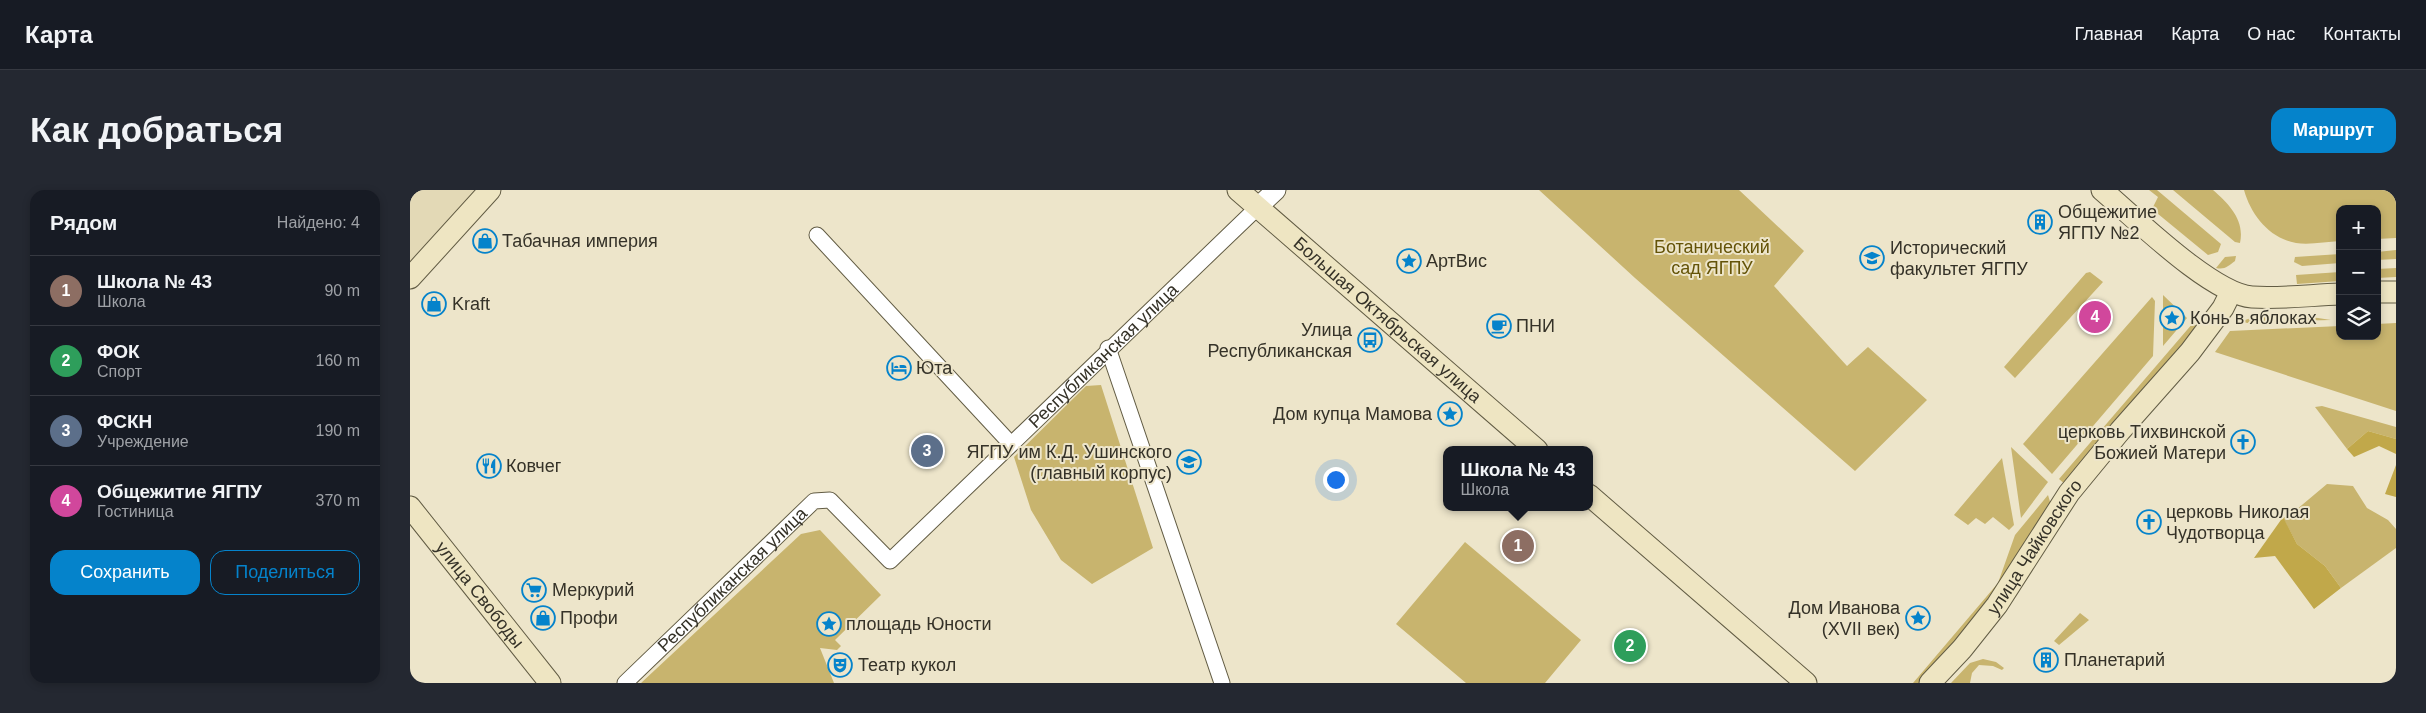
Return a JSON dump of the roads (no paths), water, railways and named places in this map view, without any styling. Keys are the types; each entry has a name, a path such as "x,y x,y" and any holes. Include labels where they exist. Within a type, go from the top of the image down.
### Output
{"main road":[{"path":"410,278 490,190"},
{"name":"Большая Октябрьская улица","path":"1238,190 1532,446"},
{"path":"2102,190 2202,275 2231,292 2251,297 2336,294"},
{"name":"улица Чайковского","path":"1930,683 1962,649 1997,605 2069,493 2120,430 2190,352 2223,308 2231,292"},
{"path":"2381,292 2396,292"},
{"path":"1593,498 1806,683"},
{"name":"улица Свободы","path":"410,507 550,683"}],"street":[{"name":"Республиканская улица","path":"625,683 814,501 830,500 890,561 1108,348 1276,190"},
{"path":"817,236 1010,443"},
{"path":"1108,348 1222,683"}],"place":[{"name":"Общежитие ЯГПУ №2","path":"2040,222"},
{"name":"Табачная империя","path":"485,241"},
{"name":"Исторический факультет ЯГПУ","path":"1872,258"},
{"name":"АртВис","path":"1409,261"},
{"name":"Kraft","path":"434,304"},
{"name":"Общежитие ЯГПУ","path":"2095,317"},
{"name":"Конь в яблоках","path":"2172,318"},
{"name":"ПНИ","path":"1499,326"},
{"name":"Улица Республиканская","path":"1370,340"},
{"name":"Юта","path":"899,368"},
{"name":"Дом купца Мамова","path":"1450,414"},
{"name":"церковь Тихвинской Божией Матери","path":"2243,442"},
{"name":"ФСКН","path":"927,451"},
{"name":"ЯГПУ им К.Д. Ушинского (главный корпус)","path":"1189,462"},
{"name":"Ковчег","path":"489,466"},
{"name":"церковь Николая Чудотворца","path":"2149,522"},
{"name":"Школа № 43","path":"1518,546"},
{"name":"Меркурий","path":"534,590"},
{"name":"Профи","path":"543,618"},
{"name":"Дом Иванова (XVII век)","path":"1918,618"},
{"name":"площадь Юности","path":"829,624"},
{"name":"ФОК","path":"1630,646"},
{"name":"Планетарий","path":"2046,660"},
{"name":"Театр кукол","path":"840,665"}],"park label":[{"name":"Ботанический сад ЯГПУ","path":"1712,257"}]}
